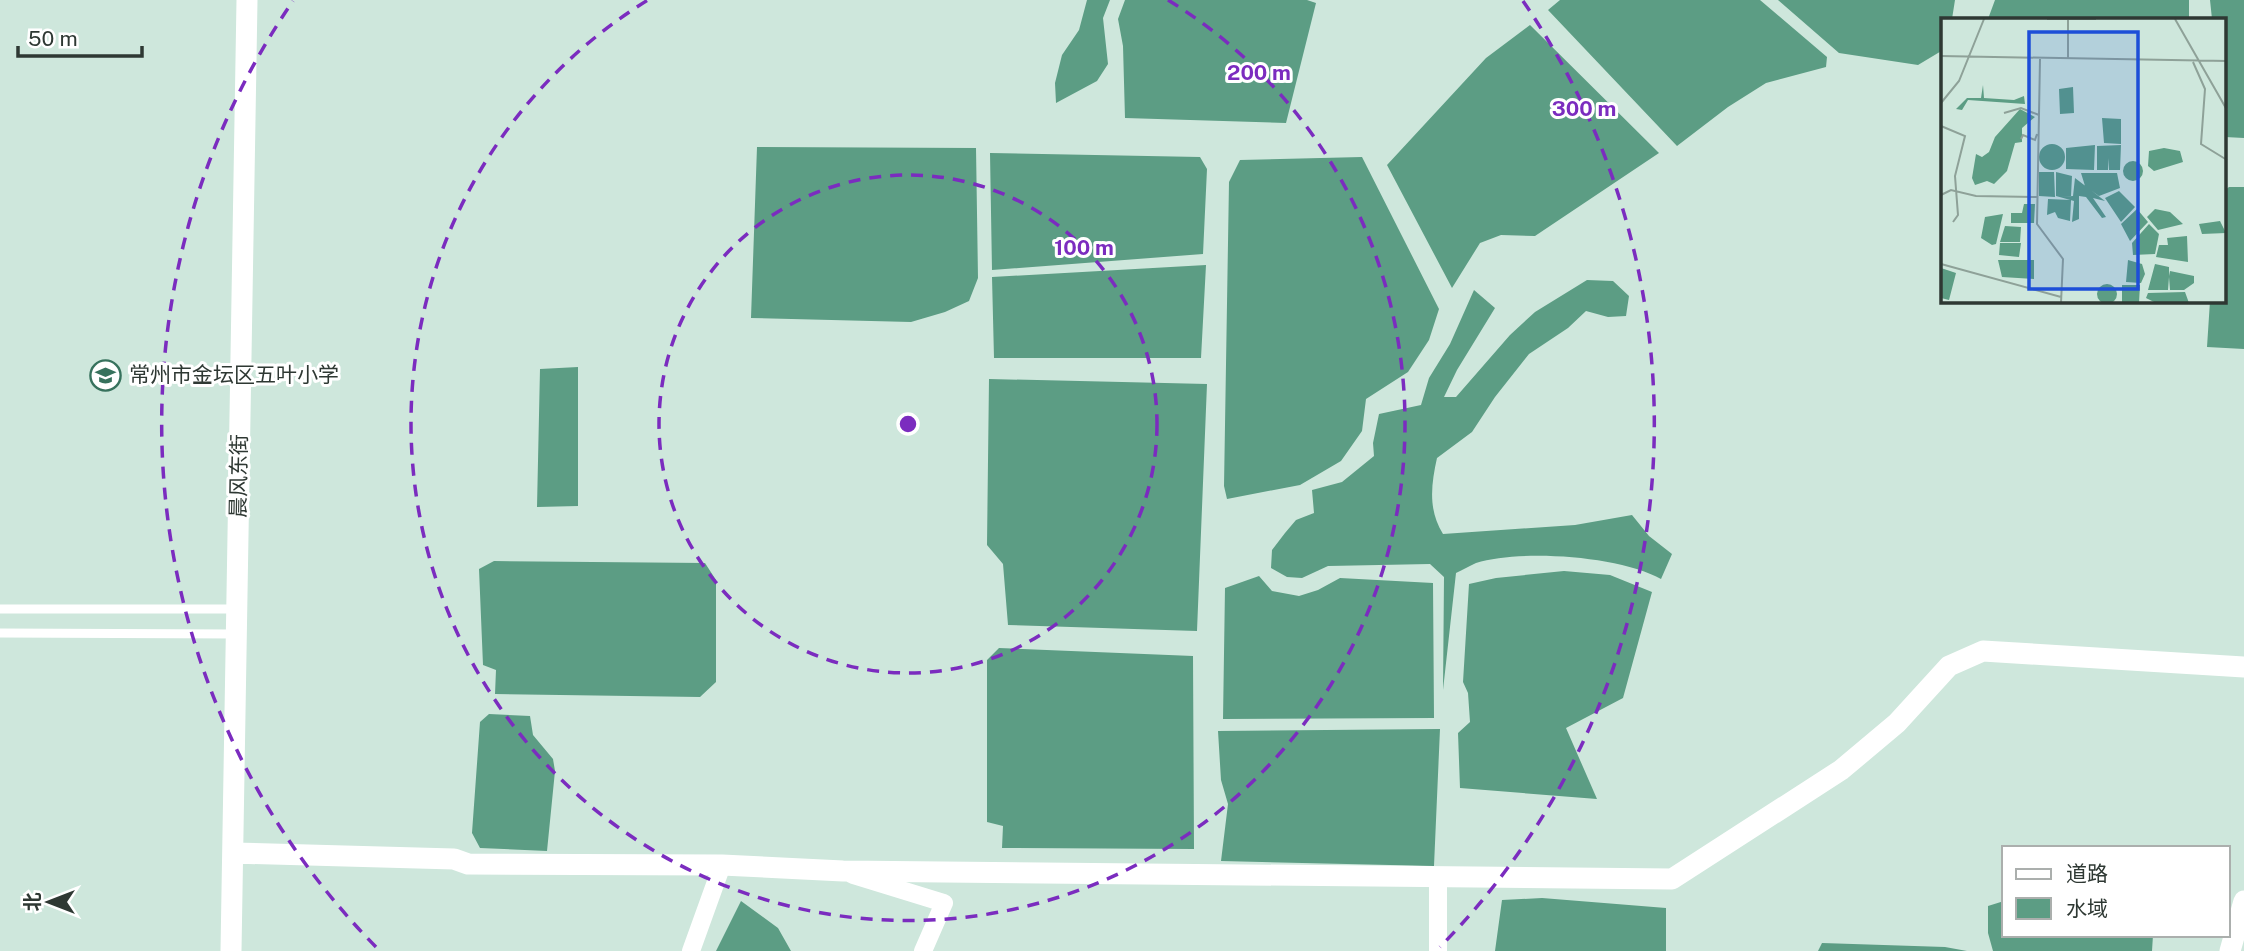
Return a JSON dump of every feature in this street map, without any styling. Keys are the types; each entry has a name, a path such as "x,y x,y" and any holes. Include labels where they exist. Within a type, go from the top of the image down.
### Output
{"street":[{"name":"晨风东街","path":"231,951 247,0"},
{"path":"233,853 454,859 468,864 722,865 843,871 1672,879 1841,770 1897,723 1949,666 1983,651 2244,667"},
{"path":"691,951 722,865"},
{"path":"843,871 944,903 923,951"},
{"path":"1438,877 1438,951"},
{"path":"2230,951 2244,901"}],"lane":[{"path":"0,609 237,609"},
{"path":"0,633 237,634"}],"water":[{"path":"1087,0 1110,0 1103,18 1108,64 1097,81 1056,103 1055,83 1062,55 1079,30"},
{"path":"1125,0 1307,0 1316,3 1286,123 1125,118 1123,46 1118,19"},
{"path":"1560,0 1760,0 1827,57 1826,67 1766,83 1728,107 1677,146 1548,10"},
{"path":"1778,0 1955,0 1952,18 1941,18 1941,51 1918,65 1839,53"},
{"path":"1995,0 2189,0 2189,18 1988,18"},
{"path":"2210,0 2244,0 2244,138 2226,137 2226,18 2212,18"},
{"path":"1530,25 1659,153 1535,236 1501,235 1480,243 1452,288 1387,165 1486,58"},
{"path":"757,147 976,148 978,278 969,301 945,312 911,322 751,318"},
{"path":"990,153 1200,157 1207,169 1203,254 992,270"},
{"path":"1362,157 1439,309 1429,340 1408,372 1366,399 1362,431 1341,461 1300,485 1227,499 1224,486 1229,182 1240,160"},
{"path":"2244,187 2244,349 2207,347 2210,303 2226,303 2226,189"},
{"path":"1206,265 1201,358 994,358 992,277"},
{"path":"1587,280 1613,281 1629,296 1626,316 1608,317 1586,311 1568,328 1529,354 1472,432 1437,458 1432,488 1435,516 1443,534 1575,525 1632,515 1649,536 1672,554 1661,579 1643,571 1596,560 1543,556 1495,559 1476,563 1456,573 1443,690 1444,577 1430,564 1328,566 1302,578 1287,577 1271,568 1272,550 1296,520 1314,513 1312,490 1342,482 1374,456 1373,443 1379,414 1421,405 1429,378 1450,344 1474,290 1495,308 1457,370 1444,397 1456,397 1510,335 1535,312"},
{"path":"578,367 578,506 537,507 540,369"},
{"path":"989,379 1207,384 1197,631 1008,625 1003,564 987,545"},
{"path":"494,561 705,563 716,580 716,682 700,697 495,694 496,670 483,665 479,569"},
{"path":"1564,571 1610,575 1652,592 1623,698 1566,728 1597,799 1460,788 1458,733 1470,722 1468,693 1463,682 1469,584 1496,578"},
{"path":"1259,576 1272,591 1299,596 1318,590 1340,578 1433,583 1434,718 1223,719 1225,588"},
{"path":"999,648 1193,656 1194,849 1002,848 1003,826 987,822 987,660"},
{"path":"489,714 530,716 533,735 553,759 555,771 547,851 480,848 472,833 480,722"},
{"path":"1440,729 1434,866 1221,861 1228,804 1221,780 1218,731"},
{"path":"1542,898 1666,908 1666,951 1495,951 1502,900"},
{"path":"741,901 778,928 791,951 716,951"},
{"path":"2002,902 2002,937 2153,937 2152,951 1993,951 1988,933 1988,906"},
{"path":"1822,943 1945,947 1967,951 1818,951"}],"place":[{"name":"常州市金坛区五叶小学","path":"106,375"}]}
